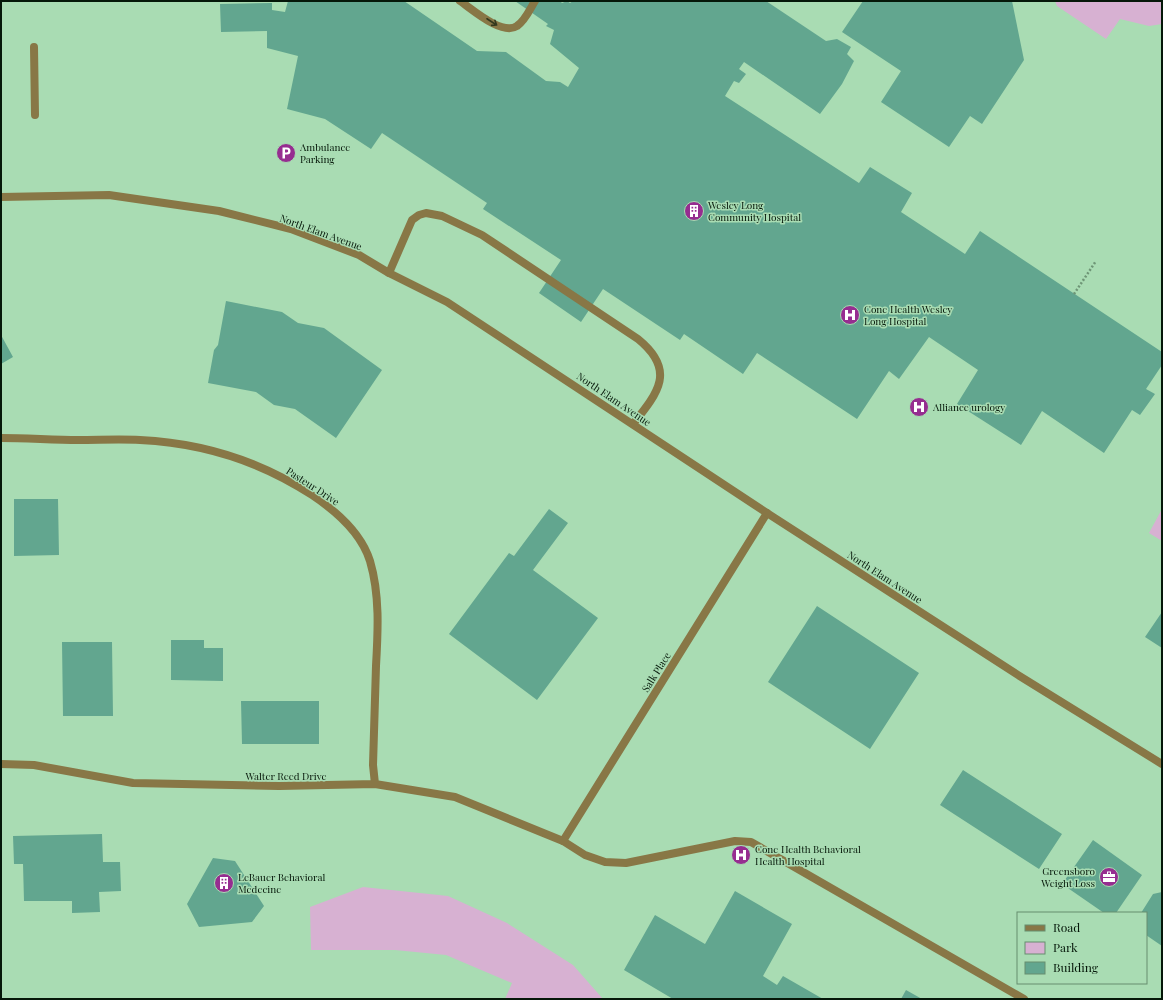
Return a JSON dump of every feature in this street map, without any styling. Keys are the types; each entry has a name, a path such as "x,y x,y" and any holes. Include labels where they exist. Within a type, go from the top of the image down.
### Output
{"street":[{"path":"460,1 500,28 509,29 517,27 535,1"},
{"path":"34,47 35,115"},
{"name":"North Elam Avenue","path":"1,197 109,195 219,211 291,229 359,255 389,273 447,302 1018,676 1162,764"},
{"path":"389,273 412,220 419,215 426,213 442,216 482,235 650,348 659,363 661,377 656,393 633,424"},
{"name":"Pasteur Drive","path":"1,438 140,440 171,442 212,449 260,466 294,484 327,505 344,520 358,538 369,559 376,582 378,615 373,765 374,784"},
{"name":"Salk Place","path":"563,841 767,513"},
{"name":"Walter Reed Drive","path":"1,764 34,765 133,783 279,786 374,784 455,797 563,841 585,855 605,862 626,864 735,841 751,842 1024,999"}],"path":[{"path":"1074,294 1096,260"}],"green space":[{"path":"1055,1 1162,1 1162,24 1149,26 1120,19 1106,39 1057,6"},
{"path":"1162,509 1162,541 1149,533"},
{"path":"363,887 448,896 507,923 573,965 603,999 505,999 512,983 446,955 395,950 311,950 310,907"}],"building":[{"name":"Wesley Long Community Hospital","path":"288,1 404,1 477,51 506,52 546,81 560,82 568,87 579,68 550,44 554,30 546,26 548,24 515,1 560,1 562,3 567,1 570,3 573,1 766,1 826,41 837,39 851,47 847,54 854,61 842,84 820,114 744,62 739,69 746,74 739,83 734,81 725,96 859,183 870,167 912,193 901,212 965,254 980,231 1162,352 1162,365 1146,389 1155,394 1140,415 1132,410 1104,453 1042,411 1021,445 957,404 978,370 929,337 899,379 889,371 857,419 757,353 743,374 684,334 680,340 603,289 581,322 539,293 561,260 483,209 487,203 382,133 371,149 325,119 287,109 298,56 267,48 267,31 221,32 220,4 272,3 272,10 285,12"},
{"path":"863,1 1012,1 1024,60 982,124 970,116 949,147 881,102 901,71 842,32"},
{"path":"226,301 282,312 298,323 324,328 382,370 336,438 295,409 274,405 256,392 208,383 214,350 218,345"},
{"path":"1,335 13,357 1,364"},
{"path":"14,499 58,499 59,555 14,556"},
{"path":"549,509 568,523 533,570 598,618 537,700 449,634 509,553 514,556"},
{"path":"817,606 919,673 870,749 768,682"},
{"path":"1162,612 1162,648 1145,637"},
{"path":"171,640 204,640 204,648 223,648 223,681 171,680"},
{"path":"62,642 112,642 113,716 63,716"},
{"path":"241,701 319,701 319,744 242,744"},
{"path":"963,770 1062,834 1039,869 940,805"},
{"path":"102,834 103,862 120,862 121,891 99,892 100,912 72,913 72,901 24,901 23,864 14,864 13,836"},
{"path":"1093,840 1142,875 1117,912 1103,912 1062,884"},
{"name":"LeBauer Behavioral Medecine","path":"213,858 235,861 264,906 252,922 199,927 187,904"},
{"path":"735,891 792,924 763,976 777,985 783,976 823,999 673,999 624,970 655,915 705,944"},
{"path":"1162,892 1162,946 1147,936 1147,912 1142,912 1153,894"},
{"path":"906,990 922,999 901,999"}],"place":[{"name":"Ambulance Parking","path":"286,153"},
{"name":"Wesley Long Community Hospital","path":"694,211"},
{"name":"Cone Health Wesley Long Hospital","path":"850,315"},
{"name":"Alliance urology","path":"919,407"},
{"name":"Cone Health Behavioral Health Hospital","path":"741,855"},
{"name":"Greensboro Weight Loss","path":"1109,877"},
{"name":"LeBauer Behavioral Medecine","path":"224,883"}]}
